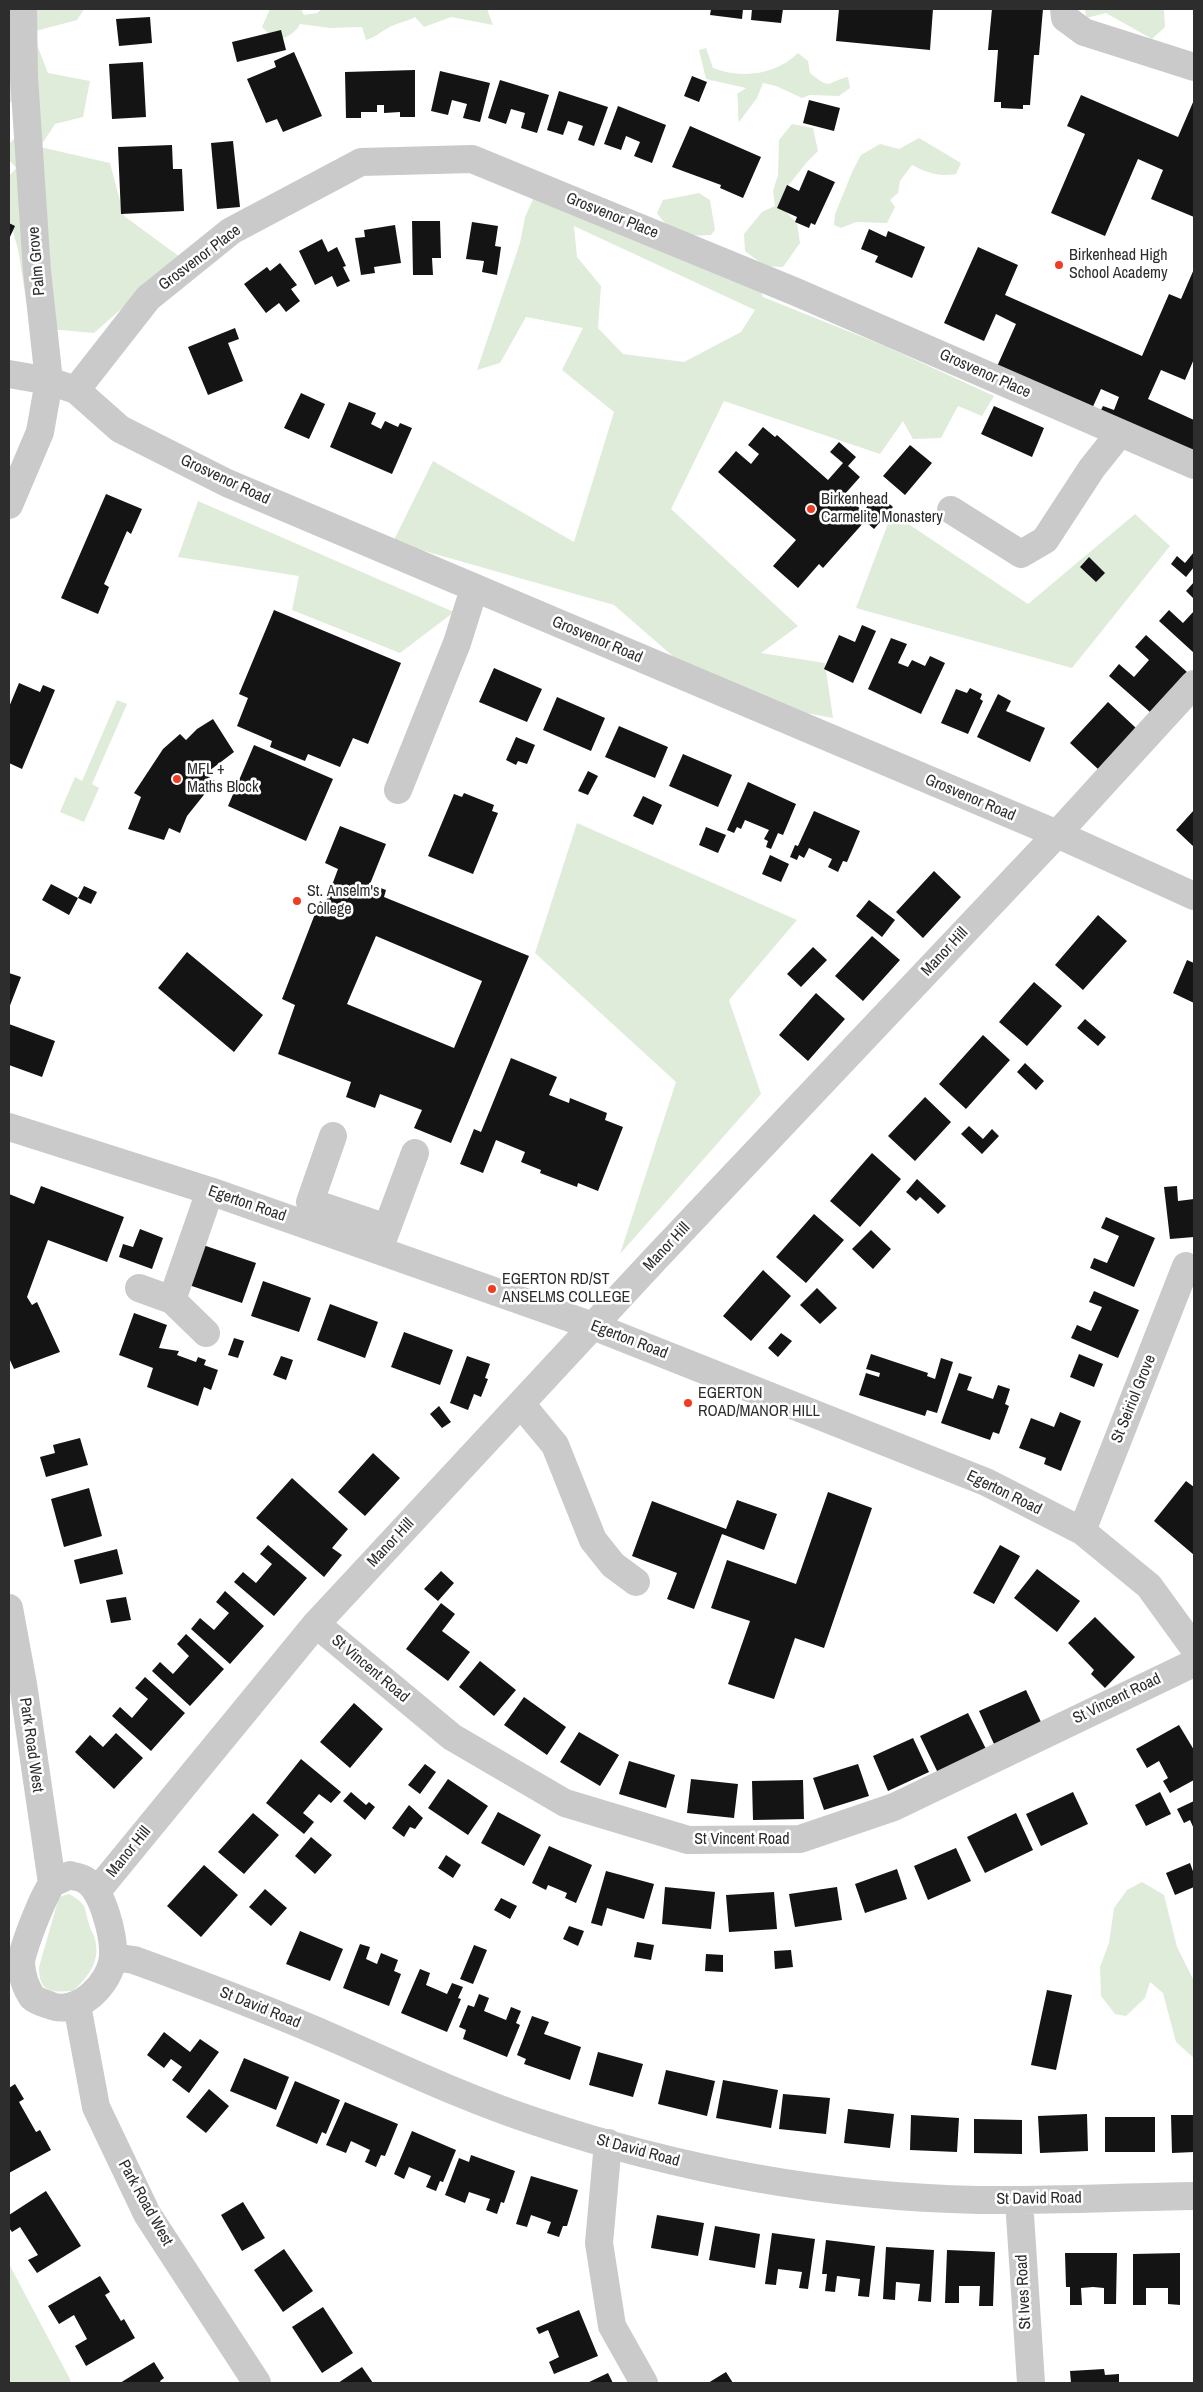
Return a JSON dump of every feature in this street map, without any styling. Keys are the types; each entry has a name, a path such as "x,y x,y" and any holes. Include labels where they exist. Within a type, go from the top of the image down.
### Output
{"street":[{"name":"Palm Grove","path":"9,505 40,432 49,381 32,203 24,77 23,9"},
{"path":"1064,9 1065,18 1084,32 1194,67"},
{"name":"Grosvenor Place","path":"76,390 148,298 231,231 361,162 472,159 796,292 1194,465"},
{"name":"Grosvenor Road","path":"9,374 49,381 76,390 120,430 227,483 1057,834 1194,896"},
{"path":"951,510 1021,554 1045,540 1092,468 1120,433"},
{"path":"398,790 457,643 474,589"},
{"name":"Manor Hill","path":"97,1891 316,1624 520,1404 1057,834 1194,684"},
{"name":"Egerton Road","path":"9,1127 210,1191 382,1239 594,1326 986,1482 1082,1531 1149,1586 1194,1648"},
{"path":"333,1136 310,1202 382,1239 415,1153"},
{"path":"172,1300 210,1191"},
{"name":"St Seiriol Grove","path":"1082,1531 1186,1266"},
{"path":"139,1288 172,1300 206,1333"},
{"path":"520,1404 555,1445 594,1540 613,1565 636,1582"},
{"name":"Park Road West","path":"9,1608 23,1684 52,1883"},
{"name":"St Vincent Road","path":"316,1624 452,1738 566,1803 688,1840 800,1839 894,1807 1194,1663"},
{"path":"70,1875 86,1880 97,1891 107,1915 113,1957 105,1979 93,1994 76,2005 58,2008 34,1998 16,1987 21,1962 40,1905 52,1883 70,1875"},
{"name":"St David Road","path":"113,1957 134,1960 263,2008 417,2075 533,2121 675,2161 804,2185 866,2193 976,2200 1194,2196"},
{"name":"Park Road West","path":"76,2005 96,2107 147,2214 257,2383"},
{"path":"608,2143 599,2243 612,2326 644,2383"},
{"name":"St Ives Road","path":"1019,2200 1031,2383"}],"green space":[{"path":"9,9 84,9 77,20 32,32 48,73 90,81 83,117 55,124 40,147 110,163 124,216 180,257 94,333 38,328 26,300 18,249 9,218 9,176 16,168 9,160 9,144 20,132 22,97 9,103 9,80 15,76 15,25 9,26"},
{"path":"270,9 301,9 304,15 317,13 322,9 487,9 493,25 451,17 424,27 415,17 391,26 366,40 362,27 330,28 300,24 290,35 279,38 262,27"},
{"path":"1085,9 1164,9 1165,27 1152,39 1106,13 1086,18"},
{"path":"706,48 713,68 746,74 758,73 779,66 798,53 808,61 810,73 817,79 829,84 848,77 850,88 839,96 810,95 802,98 776,86 763,83 757,98 739,122 737,94 746,88 706,79 699,50"},
{"path":"792,124 813,128 818,151 784,191 781,207 797,223 800,243 783,267 765,266 745,251 744,234 762,212 775,206 773,191 778,175 779,140"},
{"path":"919,138 961,163 956,174 933,174 912,165 900,181 898,193 890,200 895,207 887,223 856,222 841,228 834,225 835,214 861,155 880,144 899,149"},
{"path":"699,193 710,200 715,230 711,235 695,235 680,232 668,225 657,213 663,200"},
{"path":"534,197 758,282 763,297 885,346 994,396 982,416 958,406 941,438 913,439 903,421 880,454 724,401 671,509 798,626 761,653 825,663 833,718 806,713 675,658 614,605 393,542 433,461 574,542 614,412 562,370 583,328 526,317 500,363 477,370 520,243 525,217","holes":["574,226 755,310 741,332 684,362 623,354 598,328 601,286 577,257"]},
{"path":"198,501 454,612 400,653 292,610 299,576 178,557"},
{"path":"892,513 1028,604 1135,514 1170,546 1072,668 856,608"},
{"path":"117,700 127,704 92,784 99,788 84,822 60,812 75,777 82,781"},
{"path":"577,823 797,920 729,1000 761,1094 620,1254 676,1082 535,953"},
{"path":"1142,1882 1164,1895 1177,1947 1194,1981 1194,2058 1176,2042 1163,1993 1150,1982 1145,1998 1126,2016 1115,2014 1101,1996 1100,1967 1109,1943 1114,1908 1127,1890"},
{"path":"69,1894 79,1900 84,1906 95,1939 95,1961 84,1980 73,1991 53,1991 44,1987 41,1982 39,1967 59,1897"},
{"path":"9,2264 71,2381 69,2383 9,2383"}],"building":[{"path":"711,9 743,9 742,19 710,15"},
{"path":"752,9 783,9 781,23 751,20"},
{"path":"839,9 933,9 930,50 836,41"},
{"path":"992,9 1043,9 1039,55 1034,55 1030,105 1023,105 1023,109 1001,108 1001,102 994,102 998,50 988,50"},
{"path":"150,17 152,43 119,46 116,19"},
{"path":"281,30 286,50 237,62 232,42"},
{"path":"294,52 322,116 283,132 277,119 266,123 247,79 276,67 274,61"},
{"path":"143,62 146,117 112,119 109,64"},
{"path":"415,70 415,117 400,117 400,112 384,113 384,105 377,105 377,112 361,112 361,118 346,118 345,72"},
{"path":"440,71 490,83 480,122 463,118 467,104 452,100 448,115 431,111"},
{"path":"692,76 707,82 699,102 684,96"},
{"path":"500,80 549,95 537,133 521,128 525,113 511,109 506,124 488,118"},
{"path":"559,91 608,107 594,146 578,140 583,126 568,121 563,135 547,130"},
{"path":"1081,95 1178,137 1194,100 1194,217 1151,199 1163,170 1138,159 1105,236 1051,213 1085,134 1067,126"},
{"path":"809,100 840,108 834,131 803,123"},
{"path":"618,106 666,125 652,163 634,156 640,142 626,136 621,150 604,144"},
{"path":"690,126 761,157 743,198 720,188 721,185 672,167"},
{"path":"233,141 240,207 217,209 211,143"},
{"path":"172,145 173,169 182,169 184,211 121,214 118,147"},
{"path":"808,170 835,182 815,225 811,223 809,228 795,222 797,217 777,208 787,185 799,191"},
{"path":"412,221 440,221 441,258 432,258 433,275 413,275"},
{"path":"472,222 498,226 495,246 501,247 497,275 482,272 484,261 466,259"},
{"path":"9,223 15,226 9,239"},
{"path":"395,225 401,263 374,267 375,273 361,275 355,238 365,237 364,230"},
{"path":"869,229 886,237 888,231 925,247 912,278 875,262 878,256 861,249"},
{"path":"322,239 328,252 337,247 346,266 343,267 350,281 337,287 332,276 315,285 299,251"},
{"path":"978,247 1018,265 1005,295 1142,356 1169,294 1181,299 1194,269 1194,359 1185,380 1161,370 1148,399 1194,420 1194,458 1098,416 1103,406 1114,410 1119,397 1101,389 1090,413 995,371 1016,324 996,314 984,341 944,323"},
{"path":"280,263 297,285 291,289 300,301 286,312 279,303 266,313 244,284 267,267 270,271"},
{"path":"235,328 239,339 228,343 243,381 208,395 188,347"},
{"path":"301,393 325,404 309,439 284,428"},
{"path":"349,402 376,413 371,424 381,429 385,421 398,427 400,423 412,428 392,474 330,447"},
{"path":"994,406 1044,428 1032,457 981,434"},
{"name":"Birkenhead Carmelite Monastery","path":"763,427 775,437 777,435 828,480 843,463 830,452 839,442 856,457 848,466 860,477 844,495 863,511 878,494 893,507 874,529 865,521 823,568 819,564 798,588 773,566 796,540 718,472 736,451 751,464 759,454 748,445"},
{"path":"910,445 932,463 905,495 883,476"},
{"path":"106,494 142,509 131,534 127,531 104,584 109,587 98,614 61,598"},
{"path":"1194,552 1194,567 1186,577 1171,564 1177,556 1185,563"},
{"path":"1089,557 1105,573 1096,582 1080,567"},
{"path":"1194,582 1194,599 1186,591"},
{"path":"274,610 401,663 368,744 353,738 340,767 308,754 305,761 270,747 272,741 237,726 248,698 239,694"},
{"path":"1169,610 1183,623 1194,611 1194,653 1159,621"},
{"path":"862,625 876,631 853,683 824,669 839,635 855,642"},
{"path":"1146,635 1187,672 1150,712 1109,676 1119,664 1134,677 1149,660 1135,647"},
{"path":"891,638 907,644 898,663 908,667 912,660 925,666 930,656 945,663 921,714 868,689"},
{"path":"494,668 542,689 527,722 479,702"},
{"path":"19,683 40,692 43,685 55,690 22,769 9,763 9,707"},
{"path":"970,688 982,694 980,699 983,701 968,734 941,723 956,689 967,693"},
{"path":"998,694 1011,701 1006,711 1045,728 1030,762 977,737"},
{"path":"557,697 605,718 591,751 543,730"},
{"path":"1108,702 1136,728 1098,769 1070,743"},
{"name":"MFL + Maths Block","path":"213,719 234,752 205,774 215,781 187,816 180,833 169,828 164,840 128,829 141,797 134,793 163,749 180,734 186,740 197,729"},
{"path":"619,726 668,747 655,778 605,757"},
{"path":"516,737 535,745 527,764 518,761 516,765 506,760"},
{"path":"254,745 333,779 306,841 228,806"},
{"path":"683,754 732,775 718,807 669,786"},
{"path":"588,771 598,776 588,795 578,791"},
{"path":"748,782 796,804 783,835 778,833 771,849 766,847 768,841 764,839 769,830 745,820 741,829 737,827 734,833 727,830"},
{"path":"464,793 494,805 492,811 498,813 473,874 428,856 454,794 462,797"},
{"path":"643,796 662,805 653,825 633,816"},
{"path":"1194,810 1194,847 1176,830"},
{"path":"814,811 860,831 847,862 843,861 838,872 828,867 832,859 809,848 804,858 799,855 797,860 790,857 795,845 798,846"},
{"path":"340,826 386,844 370,884 386,890 384,897 529,956 451,1143 414,1128 422,1110 380,1094 375,1108 346,1097 351,1082 278,1054 295,1005 282,999 320,901 325,904 338,869 325,863","holes":["376,936 482,981 454,1048 347,1004"]},
{"path":"706,827 726,835 718,853 699,845"},
{"path":"770,855 789,864 781,882 762,874"},
{"path":"934,871 961,897 923,938 896,912"},
{"path":"51,884 78,898 69,915 42,900"},
{"path":"84,886 97,892 91,904 78,898"},
{"path":"869,900 895,920 882,937 856,916"},
{"path":"1098,915 1127,941 1083,990 1055,965"},
{"path":"872,936 900,960 863,1001 835,976"},
{"path":"813,947 827,960 801,987 787,974"},
{"path":"187,952 263,1015 234,1052 158,988"},
{"path":"1187,960 1194,963 1194,1003 1173,993"},
{"path":"9,973 21,977 9,1008"},
{"path":"1034,982 1062,1006 1027,1046 999,1022"},
{"path":"816,993 845,1019 808,1061 779,1035"},
{"path":"1085,1019 1106,1037 1098,1046 1077,1028"},
{"path":"9,1024 55,1041 42,1077 9,1065"},
{"path":"983,1035 1010,1060 966,1109 939,1084"},
{"path":"511,1058 557,1077 549,1095 569,1103 570,1098 607,1113 605,1120 623,1127 598,1191 578,1183 577,1187 540,1173 541,1170 521,1162 525,1152 496,1140 483,1173 460,1164 474,1129 481,1132"},
{"path":"1025,1063 1044,1081 1036,1090 1017,1072"},
{"path":"925,1097 951,1122 915,1161 888,1136"},
{"path":"969,1126 983,1139 992,1129 999,1136 982,1154 961,1134"},
{"path":"872,1153 901,1179 860,1227 830,1201"},
{"path":"917,1179 946,1206 938,1214 920,1197 916,1201 906,1192"},
{"path":"41,1186 124,1217 107,1262 48,1240 27,1297 32,1305 37,1302 60,1352 14,1369 9,1358 9,1194 34,1204"},
{"path":"1177,1186 1178,1201 1194,1199 1194,1237 1170,1239 1164,1187"},
{"path":"814,1214 844,1240 806,1283 776,1257"},
{"path":"1106,1217 1155,1238 1134,1287 1090,1268 1094,1258 1107,1263 1119,1236 1101,1228"},
{"path":"140,1229 163,1238 152,1269 119,1257 123,1244 133,1247"},
{"path":"871,1230 891,1249 873,1269 852,1249"},
{"path":"200,1244 256,1263 242,1303 186,1284"},
{"path":"763,1270 791,1296 751,1341 723,1316"},
{"path":"263,1281 311,1298 299,1332 251,1316"},
{"path":"817,1288 837,1308 820,1324 800,1305"},
{"path":"1094,1291 1139,1310 1118,1358 1071,1338 1077,1325 1091,1331 1102,1307 1089,1302"},
{"path":"330,1304 378,1322 365,1358 317,1340"},
{"path":"134,1313 167,1325 159,1348 179,1351 177,1355 196,1362 198,1357 206,1360 204,1365 218,1370 211,1390 204,1387 198,1406 147,1387 153,1368 119,1355"},
{"path":"404,1332 453,1350 440,1385 391,1367"},
{"path":"781,1333 792,1341 778,1357 768,1348"},
{"path":"234,1338 244,1341 238,1358 228,1355"},
{"path":"871,1354 928,1373 927,1376 935,1379 941,1358 953,1362 937,1413 927,1410 925,1416 859,1395 866,1373 879,1377 880,1373 866,1369"},
{"path":"1079,1354 1103,1364 1094,1387 1070,1377"},
{"path":"281,1356 293,1360 286,1380 273,1375"},
{"path":"467,1356 490,1364 485,1378 488,1379 481,1397 474,1394 468,1410 450,1403"},
{"path":"959,1373 972,1377 967,1390 993,1399 998,1385 1010,1389 1005,1404 1009,1406 999,1434 993,1432 990,1440 941,1423"},
{"path":"439,1406 451,1422 442,1428 430,1414"},
{"path":"1060,1412 1081,1421 1061,1471 1044,1464 1046,1458 1019,1448 1031,1418 1054,1427"},
{"path":"80,1438 88,1465 46,1477 40,1457 55,1453 53,1445"},
{"path":"373,1453 400,1478 365,1516 338,1492"},
{"path":"292,1478 348,1529 332,1548 342,1555 324,1577 256,1518"},
{"path":"1186,1481 1194,1487 1194,1555 1154,1521"},
{"path":"89,1488 102,1536 64,1547 51,1499"},
{"path":"828,1492 872,1508 824,1648 795,1638 774,1699 728,1684 750,1621 711,1608 727,1560 796,1584"},
{"path":"737,1500 777,1514 764,1550 722,1534 694,1609 667,1599 677,1573 632,1556 652,1501 726,1529"},
{"path":"268,1545 307,1578 274,1616 234,1582 243,1572 256,1583 272,1564 260,1554"},
{"path":"1000,1545 1020,1556 994,1604 973,1593"},
{"path":"117,1549 123,1574 80,1584 74,1560"},
{"path":"1037,1569 1080,1601 1057,1632 1014,1598"},
{"path":"441,1571 454,1583 438,1601 424,1589"},
{"path":"225,1591 264,1626 230,1664 191,1629 200,1618 214,1630 229,1613 216,1602"},
{"path":"126,1597 131,1620 111,1623 106,1600"},
{"path":"441,1603 455,1614 442,1631 470,1652 448,1681 406,1649"},
{"path":"1095,1617 1135,1657 1105,1688 1091,1674 1094,1670 1068,1643"},
{"path":"186,1634 224,1669 190,1706 152,1671 160,1662 173,1674 189,1656 177,1644"},
{"path":"480,1661 516,1690 494,1716 459,1687"},
{"path":"145,1677 185,1713 151,1751 112,1716 120,1707 132,1718 148,1699 135,1688"},
{"path":"1026,1690 1041,1722 994,1744 979,1711"},
{"path":"524,1697 566,1727 547,1755 504,1725"},
{"path":"354,1703 383,1729 350,1768 320,1742"},
{"path":"968,1713 986,1749 938,1773 920,1736"},
{"path":"1179,1725 1194,1750 1194,1780 1170,1793 1163,1781 1168,1778 1159,1761 1147,1768 1136,1749"},
{"path":"579,1732 619,1755 600,1786 560,1762"},
{"path":"116,1733 143,1758 114,1789 75,1752 90,1735 103,1747"},
{"path":"913,1738 929,1772 888,1791 873,1756"},
{"path":"301,1759 341,1792 331,1803 319,1794 303,1813 314,1822 304,1834 266,1803"},
{"path":"629,1761 675,1775 666,1808 619,1794"},
{"path":"425,1764 436,1772 420,1794 408,1785"},
{"path":"858,1764 869,1796 824,1810 813,1778"},
{"path":"448,1779 488,1806 468,1835 428,1808"},
{"path":"691,1779 738,1784 734,1818 687,1813"},
{"path":"803,1780 804,1819 753,1820 752,1781"},
{"path":"351,1792 366,1805 369,1802 375,1807 365,1820 343,1801"},
{"path":"1073,1792 1088,1824 1041,1846 1026,1814"},
{"path":"1160,1792 1171,1814 1146,1826 1135,1805"},
{"path":"1194,1801 1194,1829 1190,1820 1184,1823 1177,1809"},
{"path":"409,1805 423,1818 415,1829 410,1827 404,1837 392,1828"},
{"path":"498,1812 541,1835 524,1866 481,1843"},
{"path":"253,1813 279,1835 244,1874 218,1852"},
{"path":"1016,1813 1033,1850 985,1873 967,1837"},
{"path":"311,1837 332,1855 315,1874 295,1856"},
{"path":"549,1846 592,1865 576,1903 565,1898 567,1893 548,1885 546,1890 532,1883"},
{"path":"956,1848 971,1881 928,1900 914,1866"},
{"path":"446,1855 461,1865 453,1878 438,1868"},
{"path":"1190,1863 1194,1874 1194,1887 1175,1895 1166,1873"},
{"path":"204,1865 238,1895 201,1937 167,1906"},
{"path":"897,1869 907,1899 865,1913 855,1884"},
{"path":"606,1871 654,1884 644,1919 607,1908 602,1926 591,1923"},
{"path":"665,1887 715,1892 711,1929 662,1924"},
{"path":"837,1887 842,1920 795,1927 789,1894"},
{"path":"265,1889 287,1908 271,1926 249,1907"},
{"path":"774,1892 777,1929 729,1932 726,1895"},
{"path":"501,1898 517,1906 510,1919 494,1910"},
{"path":"569,1926 584,1931 578,1946 563,1939"},
{"path":"300,1931 343,1949 330,1981 286,1964"},
{"path":"637,1942 654,1945 651,1960 634,1957"},
{"path":"360,1944 370,1947 366,1959 377,1964 381,1953 398,1960 394,1971 401,1974 389,2006 343,1988"},
{"path":"474,1945 487,1950 473,1984 460,1979"},
{"path":"791,1950 793,1967 775,1969 774,1951"},
{"path":"706,1954 723,1955 723,1972 705,1971"},
{"path":"420,1969 430,1973 426,1985 447,1994 452,1983 463,1987 458,1998 461,1999 447,2032 401,2013"},
{"path":"1047,1990 1072,1995 1056,2070 1031,2065"},
{"path":"479,1994 489,1998 484,2011 506,2020 511,2007 521,2011 516,2023 520,2025 507,2057 463,2039 466,2030 459,2027 468,2005 474,2007"},
{"path":"532,2016 549,2022 544,2034 581,2047 570,2080 524,2064 526,2059 517,2055"},
{"path":"164,2032 190,2052 200,2039 219,2052 189,2093 172,2080 182,2067 171,2059 164,2068 147,2055"},
{"path":"598,2052 643,2064 633,2097 589,2085"},
{"path":"244,2058 289,2077 276,2110 230,2091"},
{"path":"666,2070 715,2081 707,2116 658,2104"},
{"path":"723,2080 778,2090 771,2128 716,2118"},
{"path":"295,2081 340,2100 326,2134 322,2132 317,2144 276,2126"},
{"path":"15,2084 24,2099 19,2102 36,2132 40,2130 51,2150 9,2173 9,2088"},
{"path":"209,2089 229,2106 206,2133 186,2117"},
{"path":"783,2094 830,2098 826,2134 779,2129"},
{"path":"345,2102 398,2124 385,2156 381,2155 376,2167 365,2162 370,2150 351,2141 346,2153 326,2145"},
{"path":"848,2109 894,2114 890,2148 844,2143"},
{"path":"1087,2114 1088,2151 1040,2153 1038,2116"},
{"path":"911,2115 959,2118 957,2152 910,2150"},
{"path":"1171,2115 1194,2115 1194,2152 1172,2153"},
{"path":"1105,2117 1155,2117 1155,2152 1105,2152"},
{"path":"974,2119 1022,2120 1022,2154 974,2153"},
{"path":"412,2131 456,2150 443,2182 440,2181 436,2191 426,2187 431,2176 409,2167 404,2179 394,2174"},
{"path":"471,2155 515,2171 504,2203 501,2202 497,2214 486,2210 490,2199 469,2192 465,2203 445,2195 459,2158 469,2162"},
{"path":"531,2176 578,2190 567,2226 563,2226 559,2237 547,2233 551,2222 531,2215 527,2227 516,2224"},
{"path":"46,2191 81,2246 37,2273 28,2260 38,2255 20,2227 12,2232 9,2228 9,2215"},
{"path":"243,2202 265,2238 242,2251 221,2215"},
{"path":"657,2215 704,2223 698,2256 651,2248"},
{"path":"715,2226 760,2234 755,2268 709,2260"},
{"path":"772,2233 815,2239 808,2289 799,2288 802,2272 778,2269 776,2285 765,2284"},
{"path":"826,2240 875,2246 869,2297 858,2296 860,2279 837,2276 835,2292 825,2291 827,2274 822,2274"},
{"path":"886,2247 934,2250 931,2302 918,2301 920,2284 896,2282 895,2300 883,2299"},
{"path":"284,2249 313,2291 283,2312 254,2270"},
{"path":"947,2250 995,2252 993,2306 979,2306 980,2286 959,2286 959,2303 945,2303"},
{"path":"1065,2253 1117,2253 1116,2304 1104,2304 1104,2288 1093,2287 1081,2288 1082,2305 1070,2305 1070,2287 1066,2287"},
{"path":"1180,2253 1180,2305 1168,2304 1168,2288 1146,2288 1146,2305 1133,2305 1133,2254"},
{"path":"100,2276 110,2292 105,2295 121,2321 124,2319 135,2338 86,2366 75,2346 87,2339 74,2315 59,2324 48,2306"},
{"path":"323,2307 353,2353 322,2373 292,2327"},
{"path":"579,2310 598,2356 554,2374 549,2362 559,2357 548,2330 539,2334 536,2328"},
{"path":"154,2362 164,2378 160,2381 161,2383 120,2383"},
{"path":"362,2367 373,2383 338,2383"},
{"path":"1104,2369 1105,2375 1119,2374 1119,2383 1071,2383 1070,2371"},
{"path":"726,2372 733,2383 708,2383"},
{"path":"608,2373 613,2383 587,2383"}],"place":[{"name":"Birkenhead High School Academy","path":"1059,265"},
{"name":"Birkenhead Carmelite Monastery","path":"811,509"},
{"name":"MFL + Maths Block","path":"177,779"},
{"name":"St. Anselm's College","path":"297,901"},
{"name":"EGERTON RD/ST ANSELMS COLLEGE","path":"492,1289"},
{"name":"EGERTON ROAD/MANOR HILL","path":"688,1403"}]}
